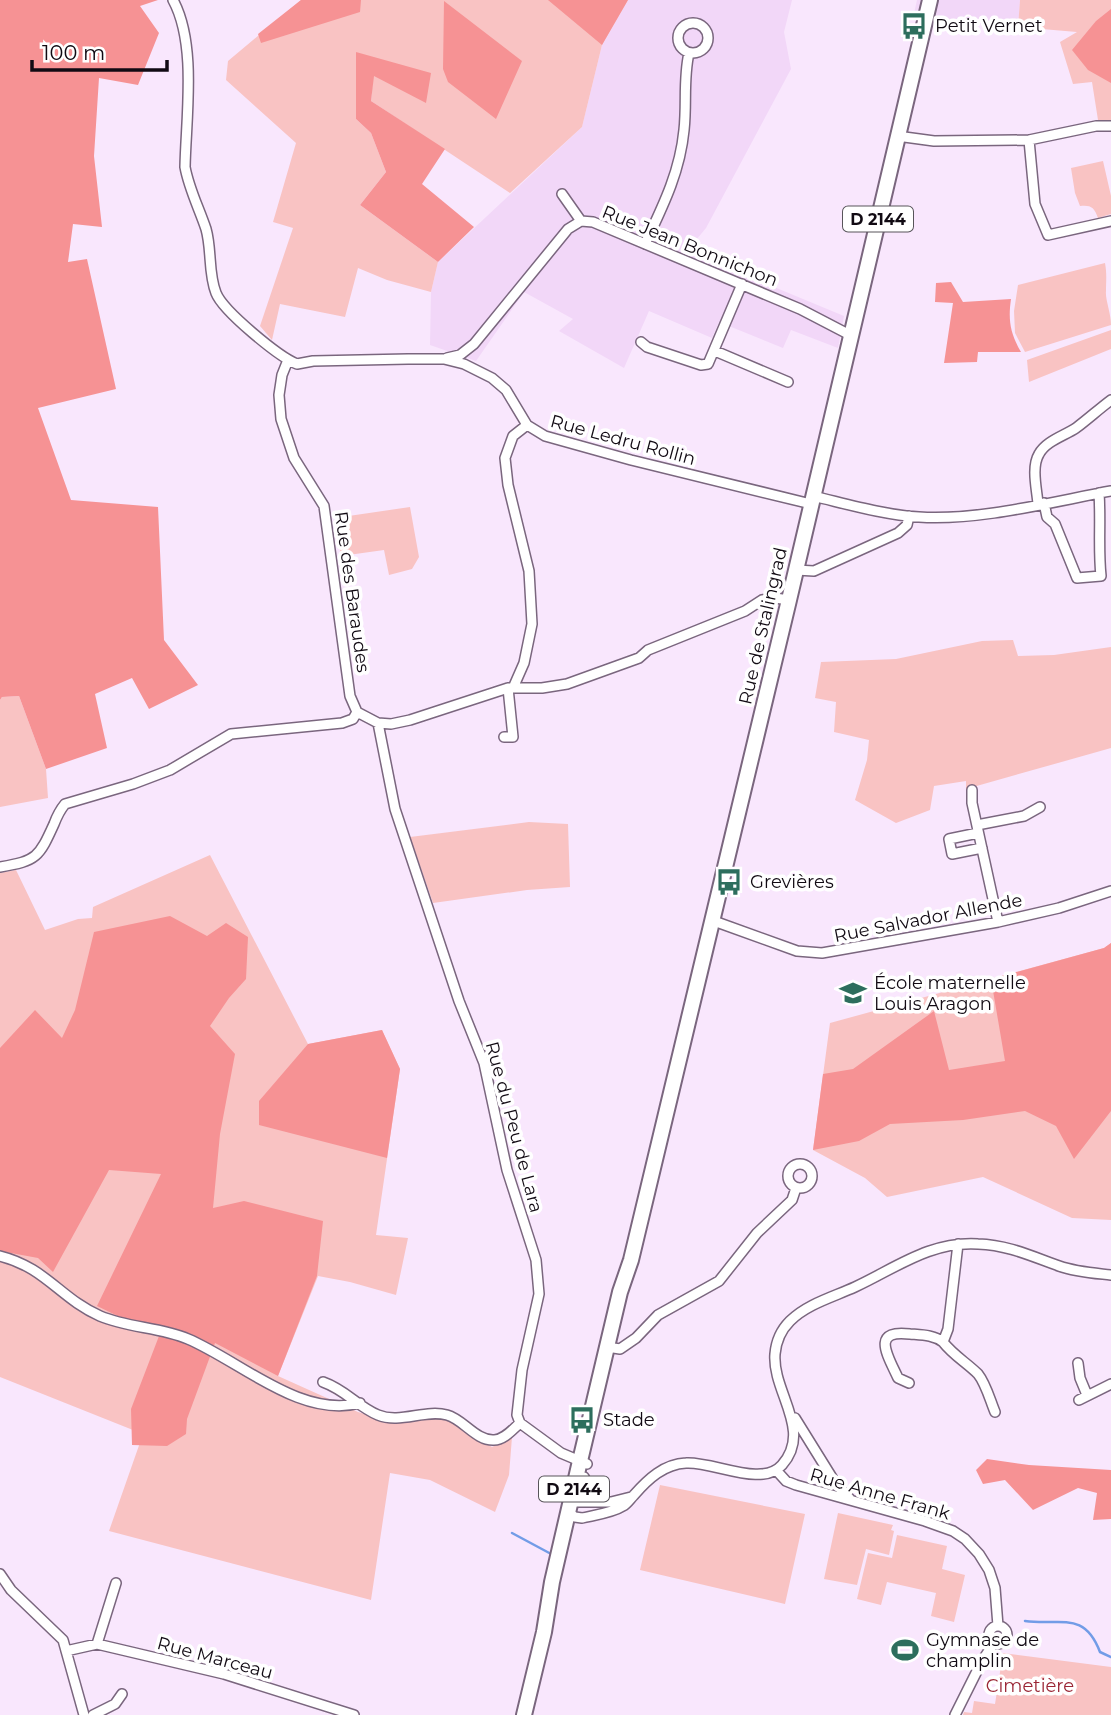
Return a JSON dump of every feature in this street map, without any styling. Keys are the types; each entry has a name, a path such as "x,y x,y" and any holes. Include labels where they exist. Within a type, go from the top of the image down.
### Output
{"main road":[{"name":"Rue de Stalingrad","path":"611,1348 626,1295 631,1260 930,0"},
{"name":"D 2144","path":"524,1715 544,1632 551,1616 573,1508 611,1348"}],"street":[{"path":"173,0 183,25 187,46 187,176 210,247 216,294 222,304 270,348 288,360"},
{"path":"645,244 672,188 678,169 684,129 689,53"},
{"path":"897,136 934,141 1029,140 1096,126 1111,126"},
{"path":"1029,140 1035,204 1048,235 1111,221"},
{"path":"562,194 581,221"},
{"name":"Rue Jean Bonnichon","path":"444,359 460,355 474,344 568,229 581,221 593,222 742,284 800,309 850,335"},
{"path":"642,342 647,347 701,365 708,363 742,284"},
{"path":"715,351 788,382"},
{"name":"Rue Ledru Rollin","path":"288,360 297,364 361,359 444,359 464,364 492,378 506,390 527,425 545,436 812,500 909,516 996,512 1111,491"},
{"name":"Rue des Baraudes","path":"288,360 279,395 281,419 294,458 324,506 350,696 357,712"},
{"path":"1099,493 1101,529 1098,546 1101,576 1077,578 1055,524 1047,517 1041,504 1035,475 1037,457 1040,452 1075,429 1111,400"},
{"path":"504,737 513,737 511,688 524,663 533,624 529,571 508,485 505,458 513,436 527,425"},
{"path":"796,570 814,571 898,533 907,525 909,516"},
{"path":"0,867 34,859 43,849 60,809 65,804 170,770 231,734 342,723 353,719 357,712 378,723 391,724 511,688 566,684 639,658 648,650 745,611 762,600 789,600"},
{"name":"Rue du Peu de Lara","path":"378,723 395,809 459,1001 484,1063 507,1170 536,1260 538,1294 522,1370 518,1404 520,1423"},
{"path":"972,790 977,829 998,922"},
{"path":"982,848 952,854 948,839 1024,816 1040,807"},
{"name":"Rue Salvador Allende","path":"711,920 797,951 822,953 998,922 1059,908 1111,891"},
{"path":"611,1348 620,1349 636,1338 658,1315 719,1281 757,1233 792,1200 796,1188"},
{"path":"943,1342 948,1329 958,1244"},
{"path":"851,1500 836,1484 791,1412 780,1388 775,1354 778,1339 791,1320 814,1305 858,1286 912,1257 938,1247 958,1244 998,1245 1061,1266 1111,1275"},
{"path":"0,1256 35,1269 72,1300 99,1316 121,1323 158,1329 188,1339 307,1401 329,1406 360,1403"},
{"path":"909,1383 898,1378 885,1350 888,1335 894,1332 937,1337 977,1373 995,1412"},
{"path":"1078,1363 1083,1398 1111,1385"},
{"path":"323,1382 339,1388 378,1415 394,1418 430,1413 452,1416 488,1440 496,1441 520,1423 584,1467 589,1487 604,1501"},
{"path":"573,1508 590,1516 617,1509 626,1505 631,1497 660,1471 679,1464 699,1463 759,1475 776,1471 784,1463 791,1448 794,1433 791,1412"},
{"name":"Rue Anne Frank","path":"776,1471 786,1481 796,1485 937,1525 965,1539 979,1554 989,1570 995,1588 998,1626 991,1629 989,1634 994,1643 982,1661 956,1715"},
{"path":"573,1508 631,1497"},
{"path":"0,1574 11,1590 63,1640 84,1715"},
{"path":"97,1644 116,1583"},
{"name":"Rue Marceau","path":"66,1651 97,1644 224,1674 354,1715"},
{"path":"93,1715 115,1704 122,1694"}],"shaded area":[{"path":"0,0 158,0 140,6 159,33 138,85 99,78 94,156 102,227 73,224 68,262 87,259 116,389 38,408 71,500 158,507 164,640 198,685 149,709 132,678 95,694 107,748 46,769 19,696 2,697 0,700"},
{"path":"301,0 361,0 360,12 261,43 258,34"},
{"path":"548,0 628,0 602,45"},
{"path":"628,0 792,0 784,32 791,69 706,228 687,251 844,316 838,348 791,330 783,348 719,322 712,338 649,311 624,368 559,331 573,319 524,292 476,361 430,345 431,292 438,262 582,127 602,45"},
{"path":"917,0 1020,0 1018,27 913,18"},
{"path":"444,1 522,61 496,119 448,82 443,69"},
{"path":"1111,9 1111,83 1088,70 1072,50 1096,21"},
{"path":"356,52 431,73 426,103 374,76 371,101 445,149 422,184 474,227 438,262 360,205 386,172 371,133 356,119"},
{"path":"951,282 963,302 1011,299 1011,326 1021,352 978,352 977,362 944,363 953,303 935,302 936,283"},
{"path":"170,916 207,936 226,923 248,937 246,979 210,1026 235,1054 220,1134 213,1208 244,1201 323,1221 317,1276 278,1376 215,1343 187,1419 186,1434 167,1446 132,1445 131,1409 159,1336 97,1306 161,1174 109,1170 53,1272 38,1258 0,1251 0,1048 35,1010 62,1038 75,1010 94,932"},
{"path":"1111,943 1111,1111 1074,1159 1056,1126 1025,1111 963,1120 890,1124 859,1141 813,1150 823,1074 853,1069 934,1011 949,1070 1005,1061 991,979 1104,948"},
{"path":"382,1030 400,1069 387,1158 259,1125 259,1101 308,1044"},
{"path":"987,1459 1029,1465 1111,1470 1111,1519 1093,1520 1097,1493 1078,1488 1033,1510 1005,1480 983,1484 976,1470"}],"green space":[{"path":"301,0 628,0 602,45 582,127 510,193 371,101 373,76 356,52 356,119 371,133 386,172 360,205 438,262 431,292 387,280 358,268 345,317 280,304 272,340 260,326 293,228 273,222 296,143 226,80 228,61"},
{"path":"1020,0 1111,0 1111,120 1098,120 1092,82 1073,84 1060,42 1077,32 1018,27"},
{"path":"1103,161 1111,196 1111,214 1098,218 1092,208 1080,206 1071,168"},
{"path":"1105,263 1111,325 1025,352 1015,333 1014,311 1018,285"},
{"path":"1111,330 1111,349 1029,382 1027,360"},
{"path":"410,507 419,557 412,569 389,575 384,550 341,556 335,518"},
{"path":"1013,640 1018,656 1054,655 1111,647 1111,748 966,789 966,781 934,786 930,810 896,823 855,800 867,760 869,740 834,732 836,702 815,698 821,662 896,659 982,641"},
{"path":"19,696 46,769 48,798 0,807 0,700 2,697"},
{"path":"529,822 568,824 570,887 433,903 410,837"},
{"path":"210,855 308,1044 382,1030 400,1069 376,1235 408,1238 396,1295 318,1276 278,1376 358,1412 394,1423 434,1416 447,1418 492,1447 512,1437 509,1475 495,1512 430,1480 390,1473 371,1600 109,1531 143,1434 0,1377 0,873 16,870 45,930 78,919 92,918 93,907"},
{"path":"1111,943 1111,1220 1072,1218 983,1177 887,1197 865,1178 813,1150 830,1023 1104,948"},
{"path":"660,1485 805,1514 785,1604 640,1570"},
{"path":"838,1513 893,1525 889,1555 866,1549 857,1585 824,1579"},
{"path":"897,1535 947,1546 942,1569 965,1575 954,1622 931,1616 936,1593 887,1582 881,1605 857,1599 868,1553 892,1558"},
{"name":"Cimetière","path":"1003,1653 1111,1667 1111,1715 963,1715 964,1712 972,1713 974,1701 995,1704"}],"waterway":[{"path":"512,1533 553,1555"},
{"path":"1025,1621 1079,1625 1087,1630 1100,1652 1111,1657"}],"place":[{"name":"Petit Vernet","path":"914,26"},
{"name":"Grevières","path":"729,882"},
{"name":"École maternelle Louis Aragon","path":"853,993"},
{"name":"Stade","path":"582,1420"},
{"name":"Gymnase de champlin","path":"905,1650"}]}
